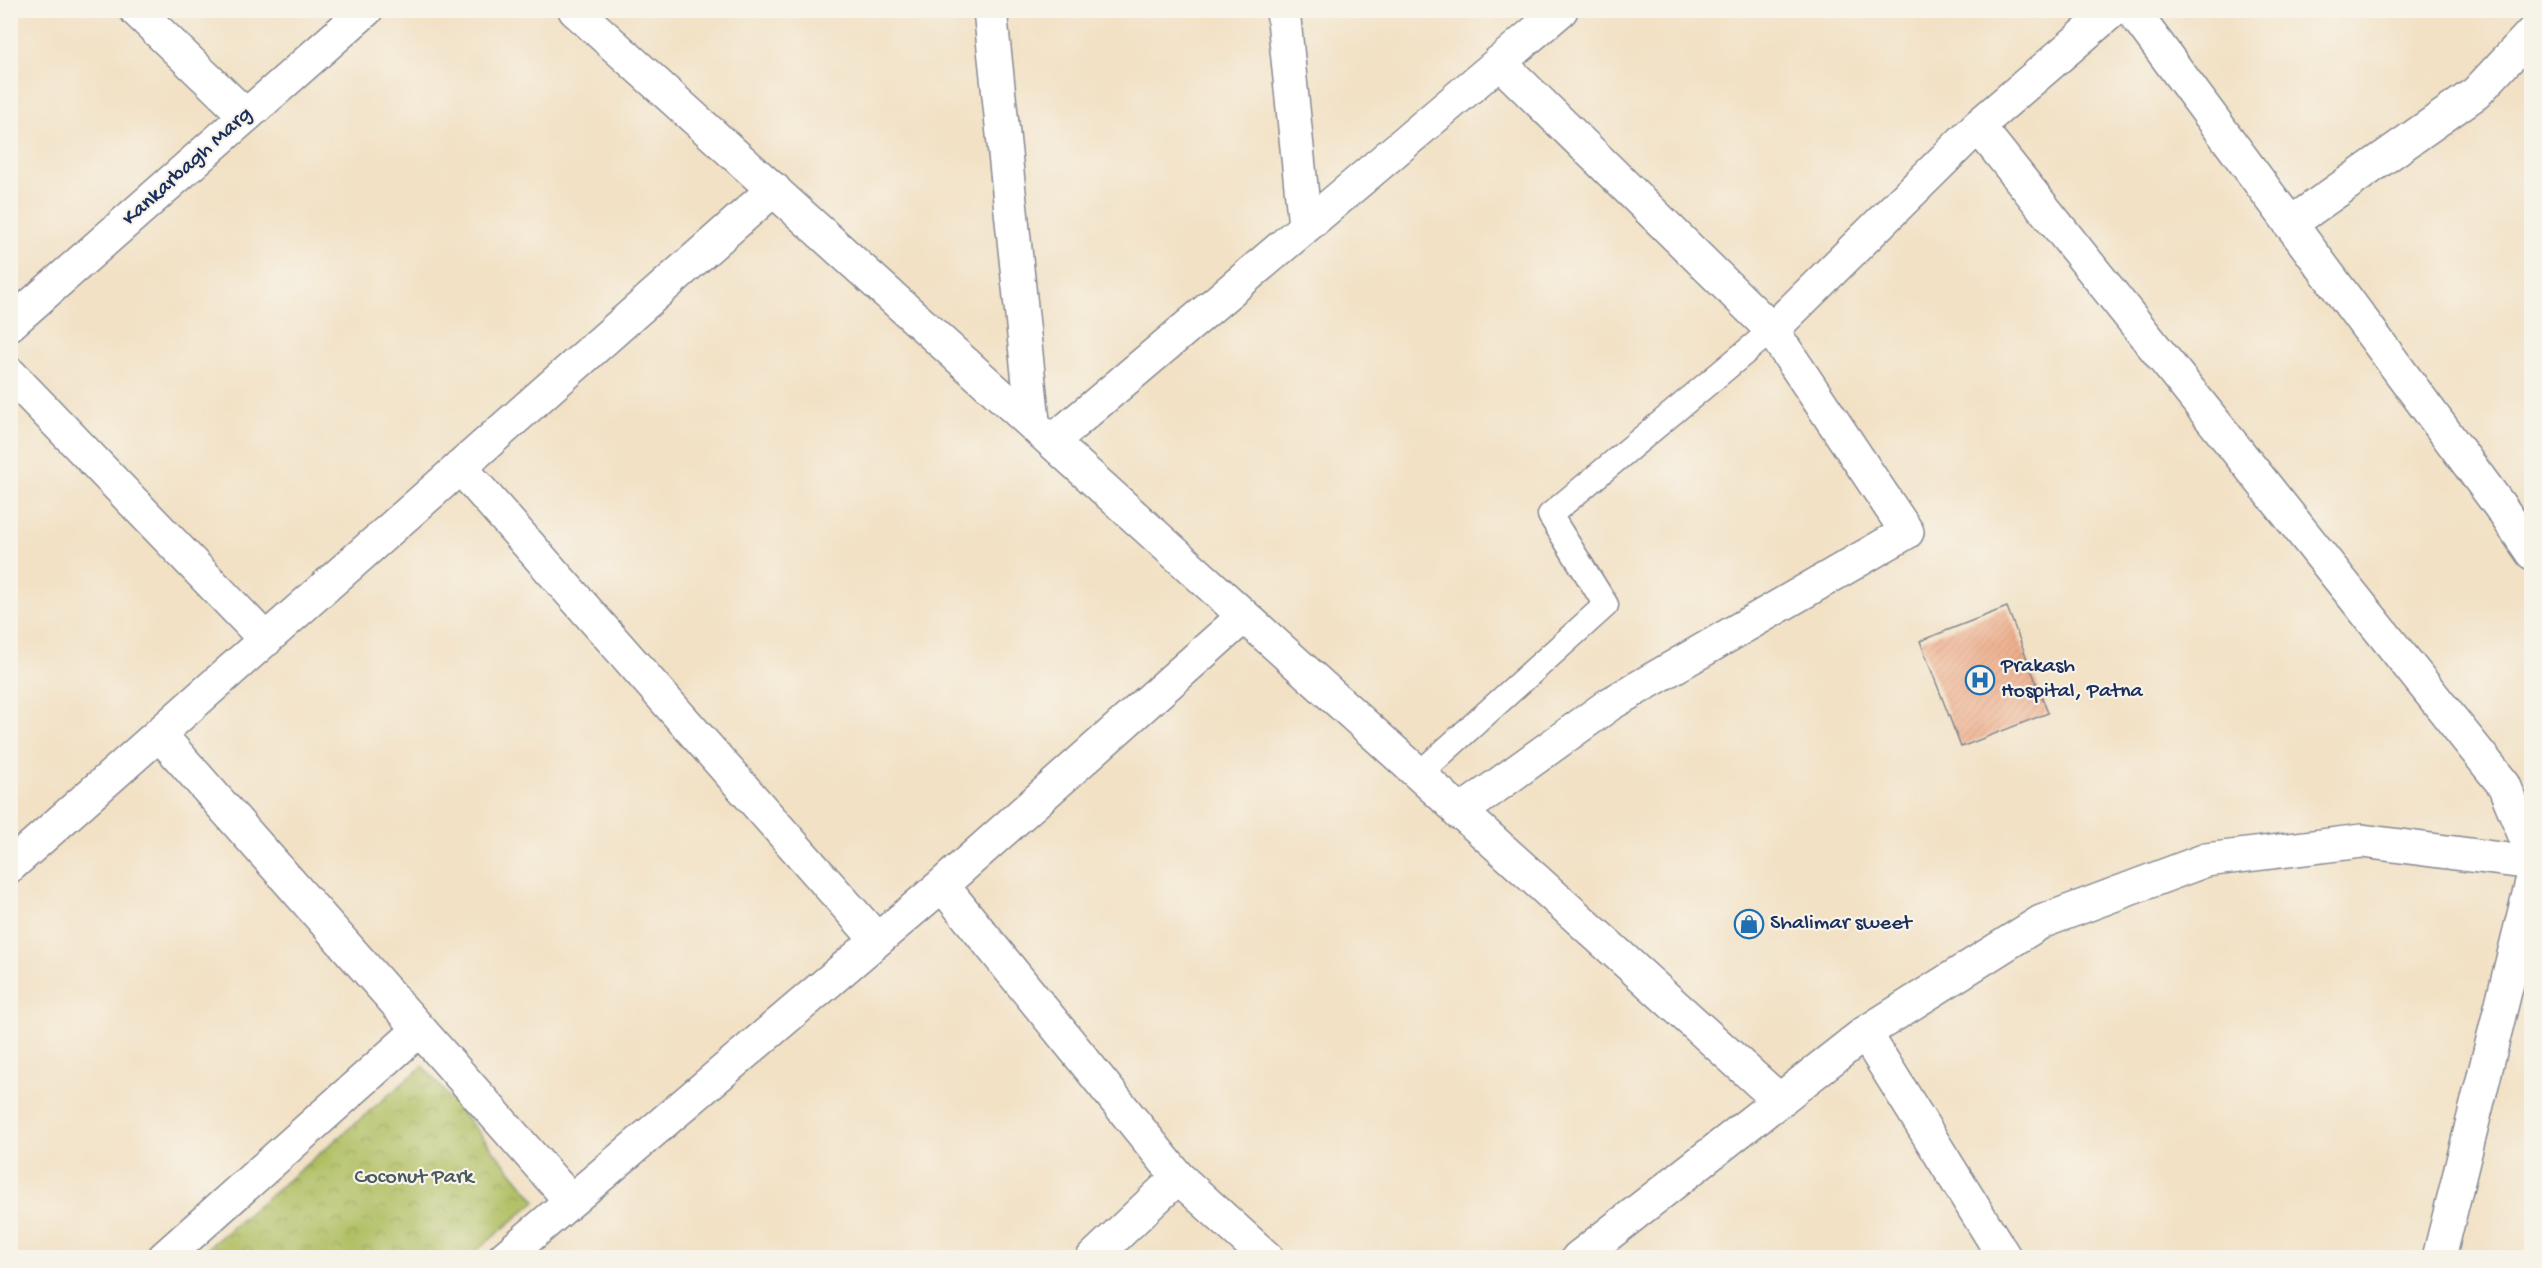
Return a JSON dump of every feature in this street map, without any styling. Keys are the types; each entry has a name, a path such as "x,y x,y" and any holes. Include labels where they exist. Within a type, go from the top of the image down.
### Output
{"street":[{"path":"136,10 246,116"},
{"name":"Kankarbagh Marg","path":"10,324 366,10"},
{"path":"575,10 1044,431 1243,617 1779,1101"},
{"path":"990,10 1044,431"},
{"path":"1283,10 1305,226"},
{"path":"1044,431 1305,226 1561,10"},
{"path":"1772,330 1978,126 2113,10"},
{"path":"2132,10 2499,505 2532,553"},
{"path":"2522,10 2532,23"},
{"path":"2290,224 2476,93 2532,33"},
{"path":"1459,813 1610,704 1907,532 1772,330 1499,62"},
{"path":"1978,126 2504,785 2532,853"},
{"path":"10,866 774,189"},
{"path":"10,374 266,640"},
{"path":"460,467 877,940"},
{"path":"504,1257 942,885 1243,617"},
{"path":"160,735 571,1201"},
{"path":"1578,1257 1865,1033 2042,922 2206,860 2362,841 2532,863"},
{"path":"2439,1257 2532,882"},
{"path":"942,885 1178,1176 1267,1257"},
{"path":"164,1257 419,1030"},
{"path":"1865,1033 2005,1257"},
{"path":"1094,1257 1178,1176"}],"lane":[{"path":"1418,775 1606,605 1550,515 1772,330"}],"green space":[{"name":"Coconut Park","path":"423,1066 536,1201 469,1257 197,1257"}],"building":[{"path":"2007,607 2048,713 1961,747 1920,641"}],"place":[{"name":"Prakash Hospital, Patna","path":"1980,680"},
{"name":"Shalimar sweet","path":"1749,924"}]}
